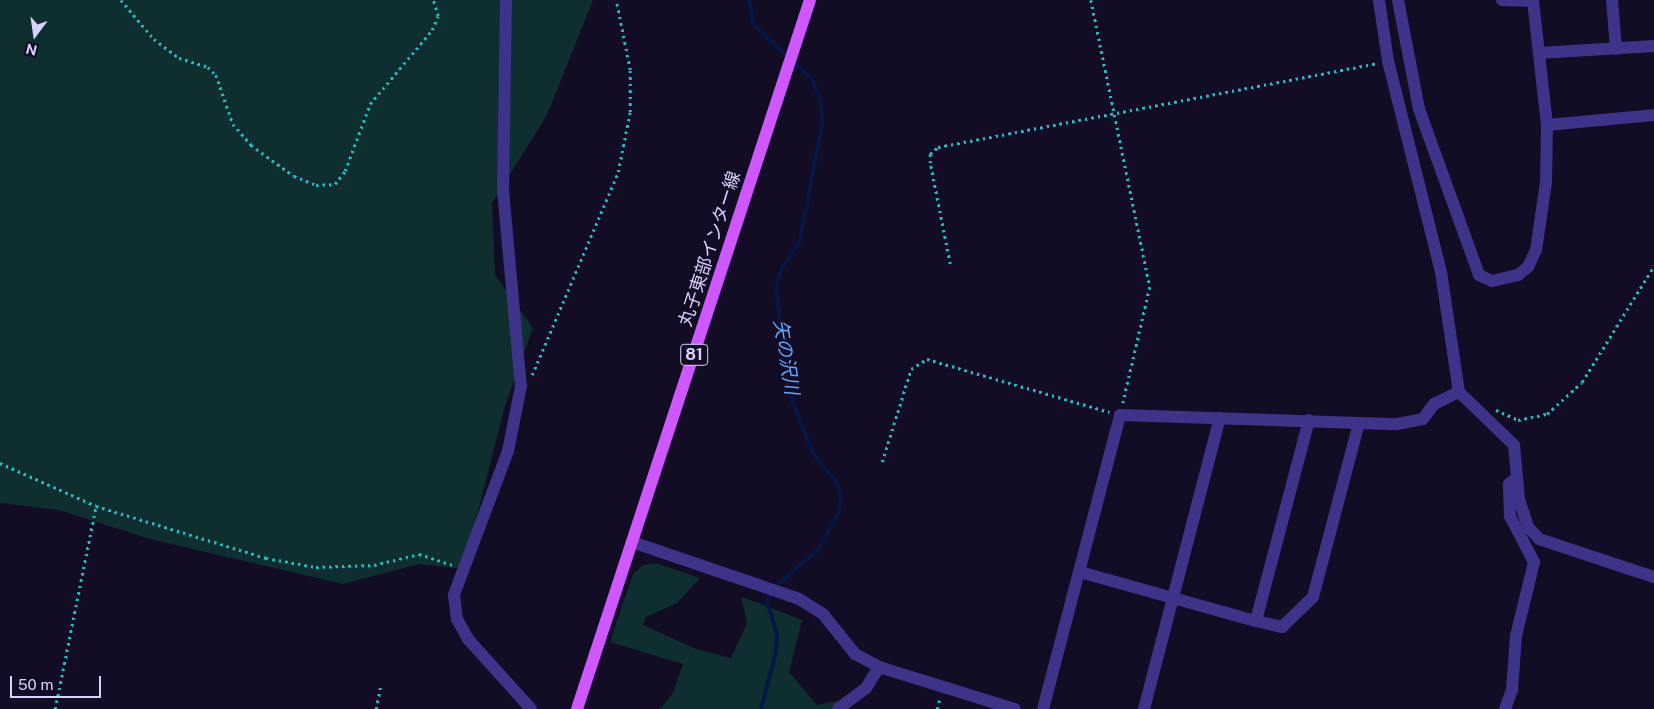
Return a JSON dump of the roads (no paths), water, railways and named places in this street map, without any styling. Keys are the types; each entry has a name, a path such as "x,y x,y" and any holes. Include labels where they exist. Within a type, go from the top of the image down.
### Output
{"main road":[{"name":"丸子東部インター線","path":"576,709 810,0"}],"street":[{"path":"506,0 503,190 521,386 508,450 454,595 457,619 468,640 531,709"},
{"path":"1379,0 1388,61 1439,262 1459,392 1470,408 1514,445 1517,478 1528,527 1539,540 1654,577"},
{"path":"1398,0 1419,109 1479,275 1492,280 1518,275 1536,250 1546,182 1547,124 1533,0 1502,0"},
{"path":"1612,0 1616,49"},
{"path":"1539,54 1654,46"},
{"path":"1547,124 1654,115"},
{"path":"1043,709 1120,415 1359,423 1412,422 1459,392"},
{"path":"1144,709 1220,418"},
{"path":"1256,621 1309,420"},
{"path":"1080,572 1282,627 1313,597 1359,423"},
{"path":"1505,709 1512,690 1516,636 1534,562 1510,516 1509,484 1517,478"},
{"path":"632,542 765,584 799,599 822,614 855,654 879,667 1015,709"},
{"path":"838,709 866,688 879,667"}],"waterway":[{"name":"矢の沢川","path":"749,0 753,24 788,57"},
{"name":"矢の沢川","path":"761,709 776,652 777,635 767,601 775,587 819,549 838,514 841,496 837,483 812,452 788,390 776,286 782,268 800,240 822,125 821,101 811,78 793,61"}]}
